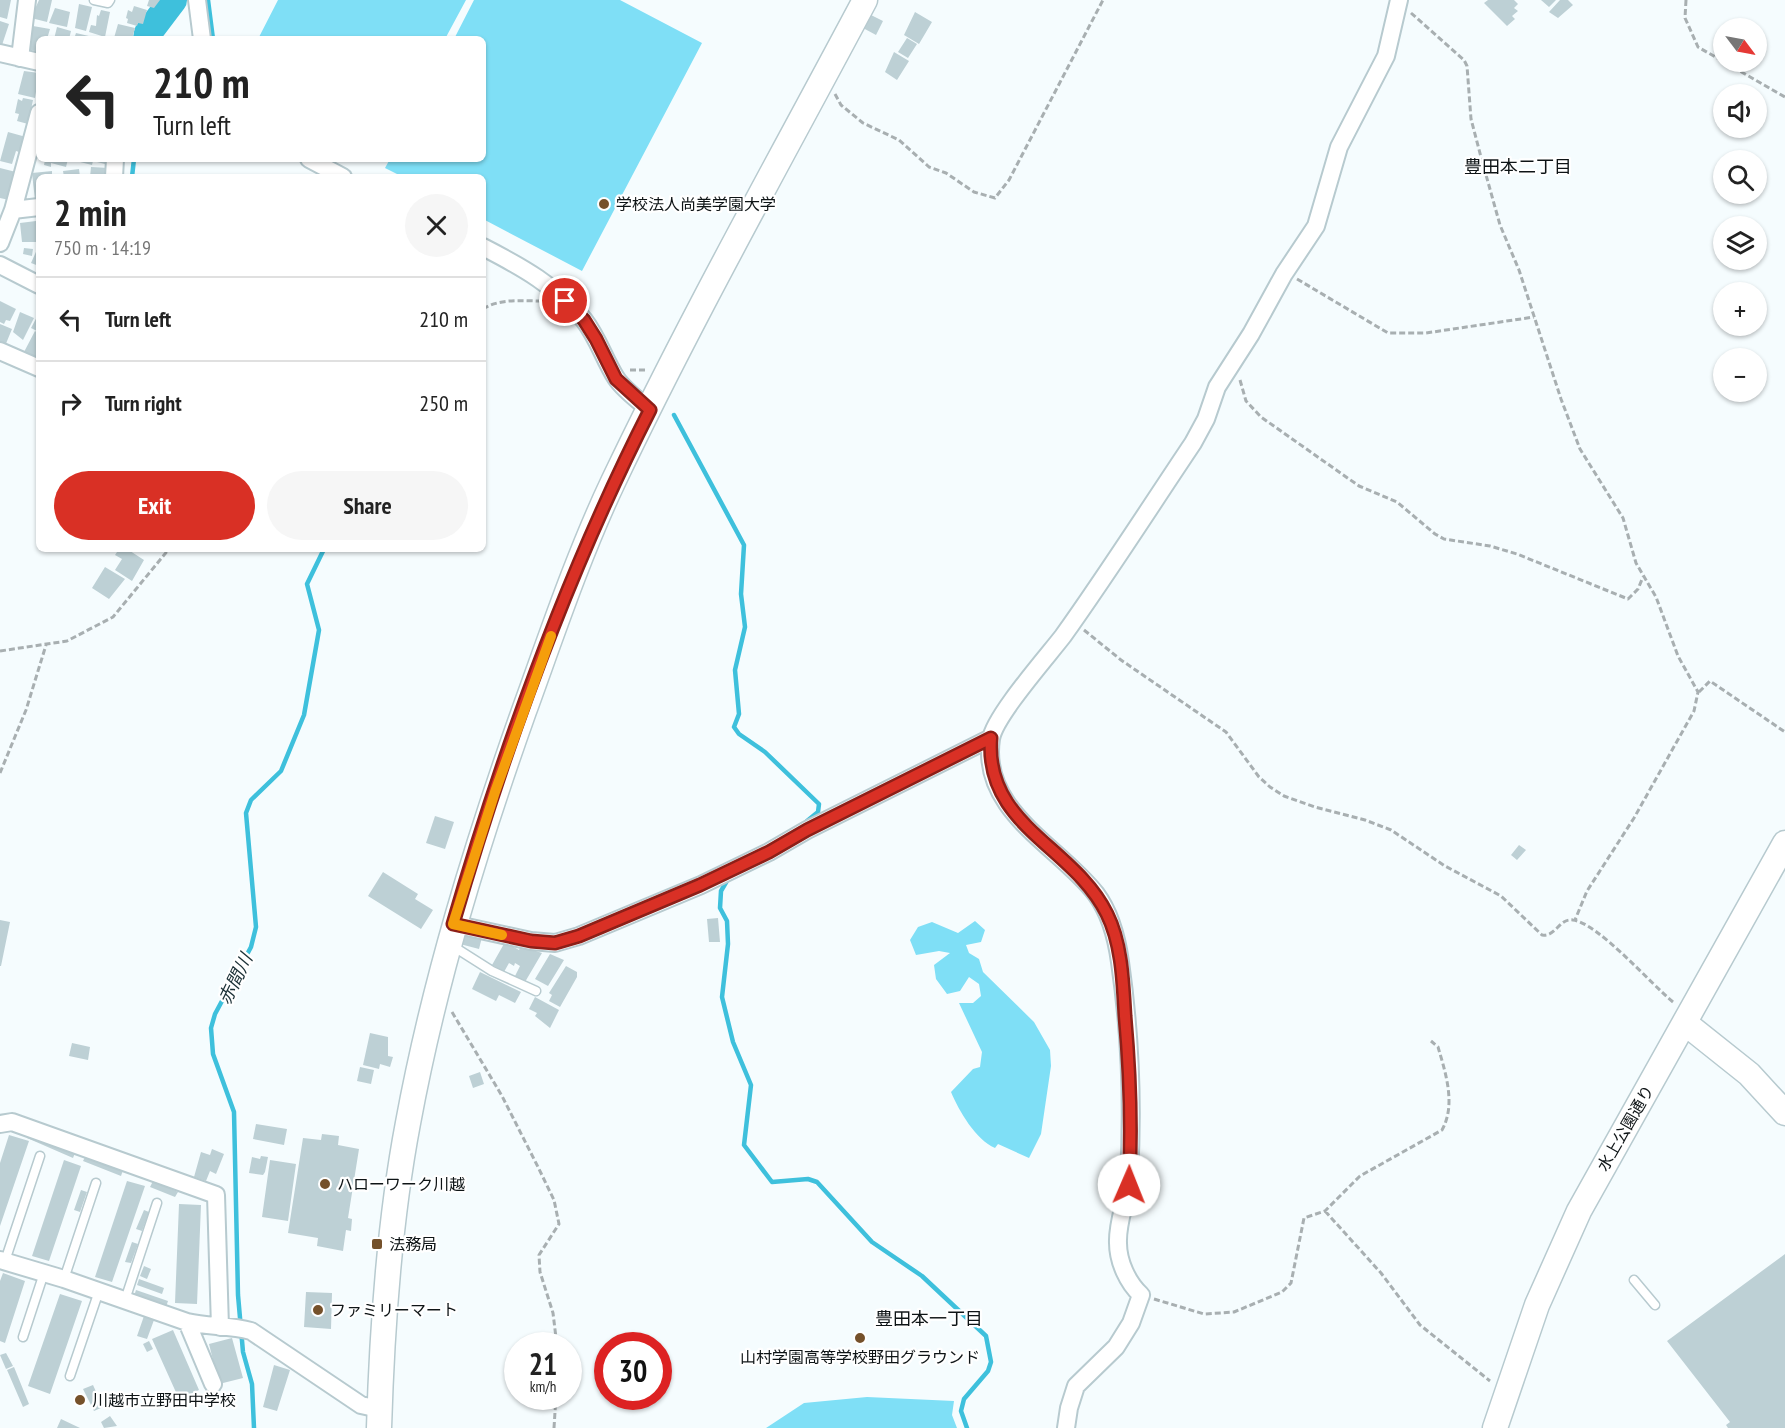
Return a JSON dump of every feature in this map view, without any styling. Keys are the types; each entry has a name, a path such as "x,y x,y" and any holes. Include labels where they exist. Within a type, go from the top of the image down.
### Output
{"street":[{"path":"20,58 27,0"},
{"path":"197,0 202,36"},
{"path":"379,1418 389,1266 409,1118 435,993 451,933 495,792 568,590 613,482 865,0"},
{"path":"1066,1428 1076,1386 1116,1347 1131,1323 1141,1295 1128,1278 1118,1244 1129,1185 1130,1084 1120,960 1108,915 1096,895 1014,813 1000,793 993,774 991,738 1009,705 1073,621 1193,442 1206,419 1217,387 1284,274 1316,226 1336,155 1386,56 1399,2"},
{"path":"0,53 36,62"},
{"path":"0,243 13,210 36,124"},
{"path":"315,162 338,174"},
{"path":"13,210 36,207"},
{"path":"486,248 525,268 565,301 584,320 616,379 650,410"},
{"path":"0,265 36,283"},
{"path":"0,351 36,367"},
{"path":"451,933 555,943 579,936 700,885 769,852 807,830 991,738"},
{"name":"水上公園通り","path":"1495,1428 1505,1393 1537,1305 1579,1211 1785,843"},
{"path":"1685,1023 1749,1074 1785,1113"},
{"path":"0,1124 12,1122 216,1195 235,1328"},
{"path":"2,1260 187,1322 235,1328 379,1418"},
{"path":"187,1322 213,1384"}],"lane":[{"path":"94,0 108,3 110,0"},
{"path":"451,933 492,971 536,991"},
{"path":"2,1260 40,1156"},
{"path":"64,1279 96,1183"},
{"path":"125,1300 157,1203"},
{"path":"23,1336 44,1273"},
{"path":"1634,1280 1655,1305"},
{"path":"69,1376 99,1291"}],"path":[{"path":"821,84 833,92 841,105 863,123 899,140 929,167 946,173 974,192 995,198 1009,180 1103,0"},
{"path":"1686,0 1685,18 1698,47 1785,97"},
{"path":"1399,2 1464,60 1467,66 1471,119 1500,225 1520,270 1580,449 1623,518 1630,547 1643,577 1656,597 1678,656 1698,692"},
{"path":"1291,275 1388,333 1426,333 1534,317"},
{"path":"486,307 507,301 565,301"},
{"path":"624,368 642,371 654,363"},
{"path":"1231,365 1240,380 1246,401 1261,417 1359,486 1397,502 1425,527 1444,539 1504,550 1628,599 1638,589 1643,577"},
{"path":"0,651 67,641 113,617 167,552"},
{"path":"1073,621 1121,660 1226,732 1259,777 1284,796 1391,830 1445,866 1501,896 1542,935 1552,934 1563,922 1575,920 1593,929 1657,989"},
{"path":"0,773 26,710 46,645"},
{"path":"1575,920 1587,891 1634,819 1694,711 1698,692 1710,681 1785,732"},
{"path":"435,993 448,1005 502,1096 554,1200 559,1224 539,1255 540,1272 554,1313 556,1332"},
{"path":"1141,1295 1204,1314 1234,1312 1282,1292 1291,1283 1304,1218 1325,1210 1360,1176 1442,1130 1447,1119 1449,1102 1438,1047 1431,1041"},
{"path":"1325,1210 1381,1273 1420,1325 1505,1393"},
{"path":"554,1428 555,1410"}],"shaded area":[{"path":"278,0 466,0 447,36 260,36"},
{"path":"474,0 620,0 702,43 582,271 486,221 486,174 397,174 385,168 388,162 486,162 486,36 456,36"},
{"path":"975,921 985,930 981,942 966,945 969,953 979,959 983,972 1034,1022 1050,1050 1051,1066 1041,1134 1029,1158 998,1144 995,1148 981,1139 963,1116 951,1092 973,1069 980,1067 982,1052 959,1003 973,1003 981,996 979,984 969,977 960,991 947,994 936,979 934,965 950,953 939,951 916,955 910,940 918,927 932,922 958,933"},
{"path":"867,1397 954,1401 952,1415 957,1428 766,1428 804,1403"}],"building":[{"path":"0,0 11,0 7,19 0,17"},
{"path":"39,0 52,0 47,22 31,18"},
{"path":"149,0 160,0 154,8 147,6"},
{"path":"1488,0 1514,0 1518,4 1514,8 1518,11 1512,16 1515,19 1507,26 1484,3"},
{"path":"1541,0 1556,0 1549,7"},
{"path":"1560,0 1568,0 1573,5 1558,18 1549,12"},
{"path":"79,4 92,7 86,31 75,28"},
{"path":"134,6 147,10 143,24 138,23 137,26 127,23 126,18 128,10 132,12"},
{"path":"55,8 70,12 67,27 49,23"},
{"path":"101,10 110,12 105,36 89,32 91,25 96,26 97,15 99,16"},
{"path":"915,12 932,22 919,44 904,35"},
{"path":"871,15 883,21 876,35 863,28"},
{"path":"0,21 9,24 2,45 0,45"},
{"path":"118,24 135,28 133,36 115,36"},
{"path":"33,26 50,29 48,36 36,36 36,51 27,49"},
{"path":"57,27 71,31 70,36 55,36"},
{"path":"907,38 917,44 908,58 898,52"},
{"path":"894,52 909,61 897,80 885,72"},
{"path":"24,71 36,73 35,98 18,94"},
{"path":"23,98 33,100 28,124 17,121 19,114 15,113 18,99 22,101"},
{"path":"8,132 26,137 19,152 16,151 12,164 0,161"},
{"path":"44,162 67,162 66,167 51,163 51,167 44,165"},
{"path":"91,167 109,168 109,174 90,174"},
{"path":"0,168 16,172 9,200 0,198"},
{"path":"79,169 80,174 64,174 63,171"},
{"path":"52,171 52,174 36,174 35,200 32,173"},
{"path":"36,221 36,242 22,242 20,223"},
{"path":"24,248 33,249 32,256 23,254"},
{"path":"36,252 36,265 31,263"},
{"path":"0,301 16,309 10,321 6,320 4,324 0,322"},
{"path":"20,312 34,318 23,340 13,332"},
{"path":"36,319 36,330 31,328"},
{"path":"0,324 12,329 5,346 0,345"},
{"path":"35,331 36,358 24,352"},
{"path":"117,552 132,552 144,560 132,581 115,570 122,559 115,555"},
{"path":"105,567 125,579 109,599 92,588"},
{"path":"435,816 454,822 445,849 426,843"},
{"path":"1519,845 1526,850 1517,860 1511,855"},
{"path":"383,872 418,894 415,899 433,910 421,929 368,896"},
{"path":"718,918 720,942 709,942 707,919"},
{"path":"0,920 10,922 1,966 0,966"},
{"path":"463,933 482,937 479,949 460,944"},
{"path":"505,942 519,950 521,946 542,953 525,982 515,976 520,966 515,963 514,966 509,963 504,972 492,965"},
{"path":"550,954 564,960 548,986 535,979"},
{"path":"566,966 577,972 577,977 560,1007 549,1001 552,995 549,993"},
{"path":"480,972 521,992 515,1003 499,995 496,1001 472,989"},
{"path":"535,997 559,1010 550,1028 535,1016 537,1013 529,1009"},
{"path":"370,1033 388,1037 388,1056 393,1057 390,1067 380,1064 379,1069 363,1065"},
{"path":"72,1043 90,1047 88,1060 69,1056"},
{"path":"360,1067 374,1070 371,1084 357,1081"},
{"path":"480,1072 484,1084 473,1088 469,1076"},
{"path":"256,1124 287,1129 284,1145 253,1139"},
{"path":"29,1133 75,1153 73,1158 27,1138"},
{"name":"ハローワーク川越","path":"322,1134 339,1136 338,1145 359,1149 348,1218 352,1219 351,1231 346,1230 343,1251 317,1246 318,1238 288,1233 303,1138 321,1140"},
{"path":"9,1135 29,1141 0,1226 0,1163"},
{"path":"212,1149 224,1154 216,1174 210,1171 206,1181 194,1177 201,1152 210,1155"},
{"path":"86,1155 123,1170 121,1176 83,1161"},
{"path":"261,1156 268,1157 263,1175 249,1173 252,1157 260,1159"},
{"path":"64,1160 81,1166 49,1261 32,1256"},
{"path":"270,1160 296,1164 288,1221 262,1217"},
{"path":"127,1181 145,1186 112,1282 95,1277"},
{"path":"153,1181 178,1192 175,1197 150,1187"},
{"path":"81,1190 87,1192 80,1212 74,1210"},
{"path":"179,1204 201,1205 197,1304 175,1303"},
{"path":"144,1210 149,1212 142,1231 136,1229"},
{"path":"132,1242 138,1244 131,1263 125,1262"},
{"path":"1785,1254 1785,1428 1728,1428 1726,1425 1730,1422 1667,1341"},
{"path":"144,1266 151,1269 147,1279 140,1276"},
{"path":"3,1273 25,1281 5,1343 0,1341 0,1281"},
{"path":"139,1279 164,1288 162,1294 137,1285"},
{"path":"136,1290 168,1301 166,1307 134,1296"},
{"name":"ファミリーマート","path":"306,1292 332,1293 331,1329 304,1327"},
{"path":"60,1294 82,1301 50,1394 28,1386"},
{"path":"144,1316 154,1320 147,1339 137,1336"},
{"path":"173,1330 199,1390 179,1399 152,1339"},
{"path":"232,1338 243,1378 219,1384 209,1344"},
{"path":"149,1341 153,1349 147,1352 143,1344"},
{"path":"6,1353 13,1366 6,1369 0,1355"},
{"path":"274,1365 290,1370 277,1411 263,1407"},
{"path":"14,1367 29,1404 23,1407 7,1370"},
{"path":"93,1385 103,1407 94,1411 83,1389"},
{"path":"110,1416 117,1426 104,1428 101,1422"},
{"path":"61,1419 80,1428 57,1428"}],"waterway":[{"name":"赤間川","path":"148,36 173,0"},
{"path":"208,0 213,36"},
{"name":"赤間川","path":"132,174 134,162"},
{"path":"674,415 744,545 741,594 745,627 735,670 739,714 734,727 739,734 765,752 819,804 818,812 807,821"},
{"name":"赤間川","path":"254,1428 252,1384 243,1352 238,1295 234,1112 213,1054 211,1028 215,1014 251,947 256,927 246,813 251,800 281,771 304,715 319,630 307,584 323,552"},
{"path":"728,879 721,891 720,908 727,921 728,944 722,997 733,1042 751,1085 744,1145 772,1182 808,1179 817,1182 872,1242 922,1276 986,1336 991,1362 988,1371 964,1399 961,1411 967,1428"}],"slow traffic":[{"path":"502,935 453,924 495,792 551,636"}],"place":[{"name":"学校法人尚美学園大学","path":"604,204"},
{"name":"ハローワーク川越","path":"325,1184"},
{"name":"法務局","path":"377,1244"},
{"name":"ファミリーマート","path":"318,1310"},
{"name":"山村学園高等学校野田グラウンド","path":"860,1338"},
{"name":"川越市立野田中学校","path":"80,1400"}],"district":[{"name":"豊田本二丁目","path":"1518,166"},
{"name":"豊田本一丁目","path":"929,1318"}],"route":[{"path":"565,301 584,320 616,379 650,410 613,482 564,601 495,792 453,924 531,941 555,943 579,936 648,908 769,852 807,830 991,738 993,774 1000,793 1032,833 1096,895 1108,915 1120,960 1124,991 1130,1084 1129,1185"}]}
